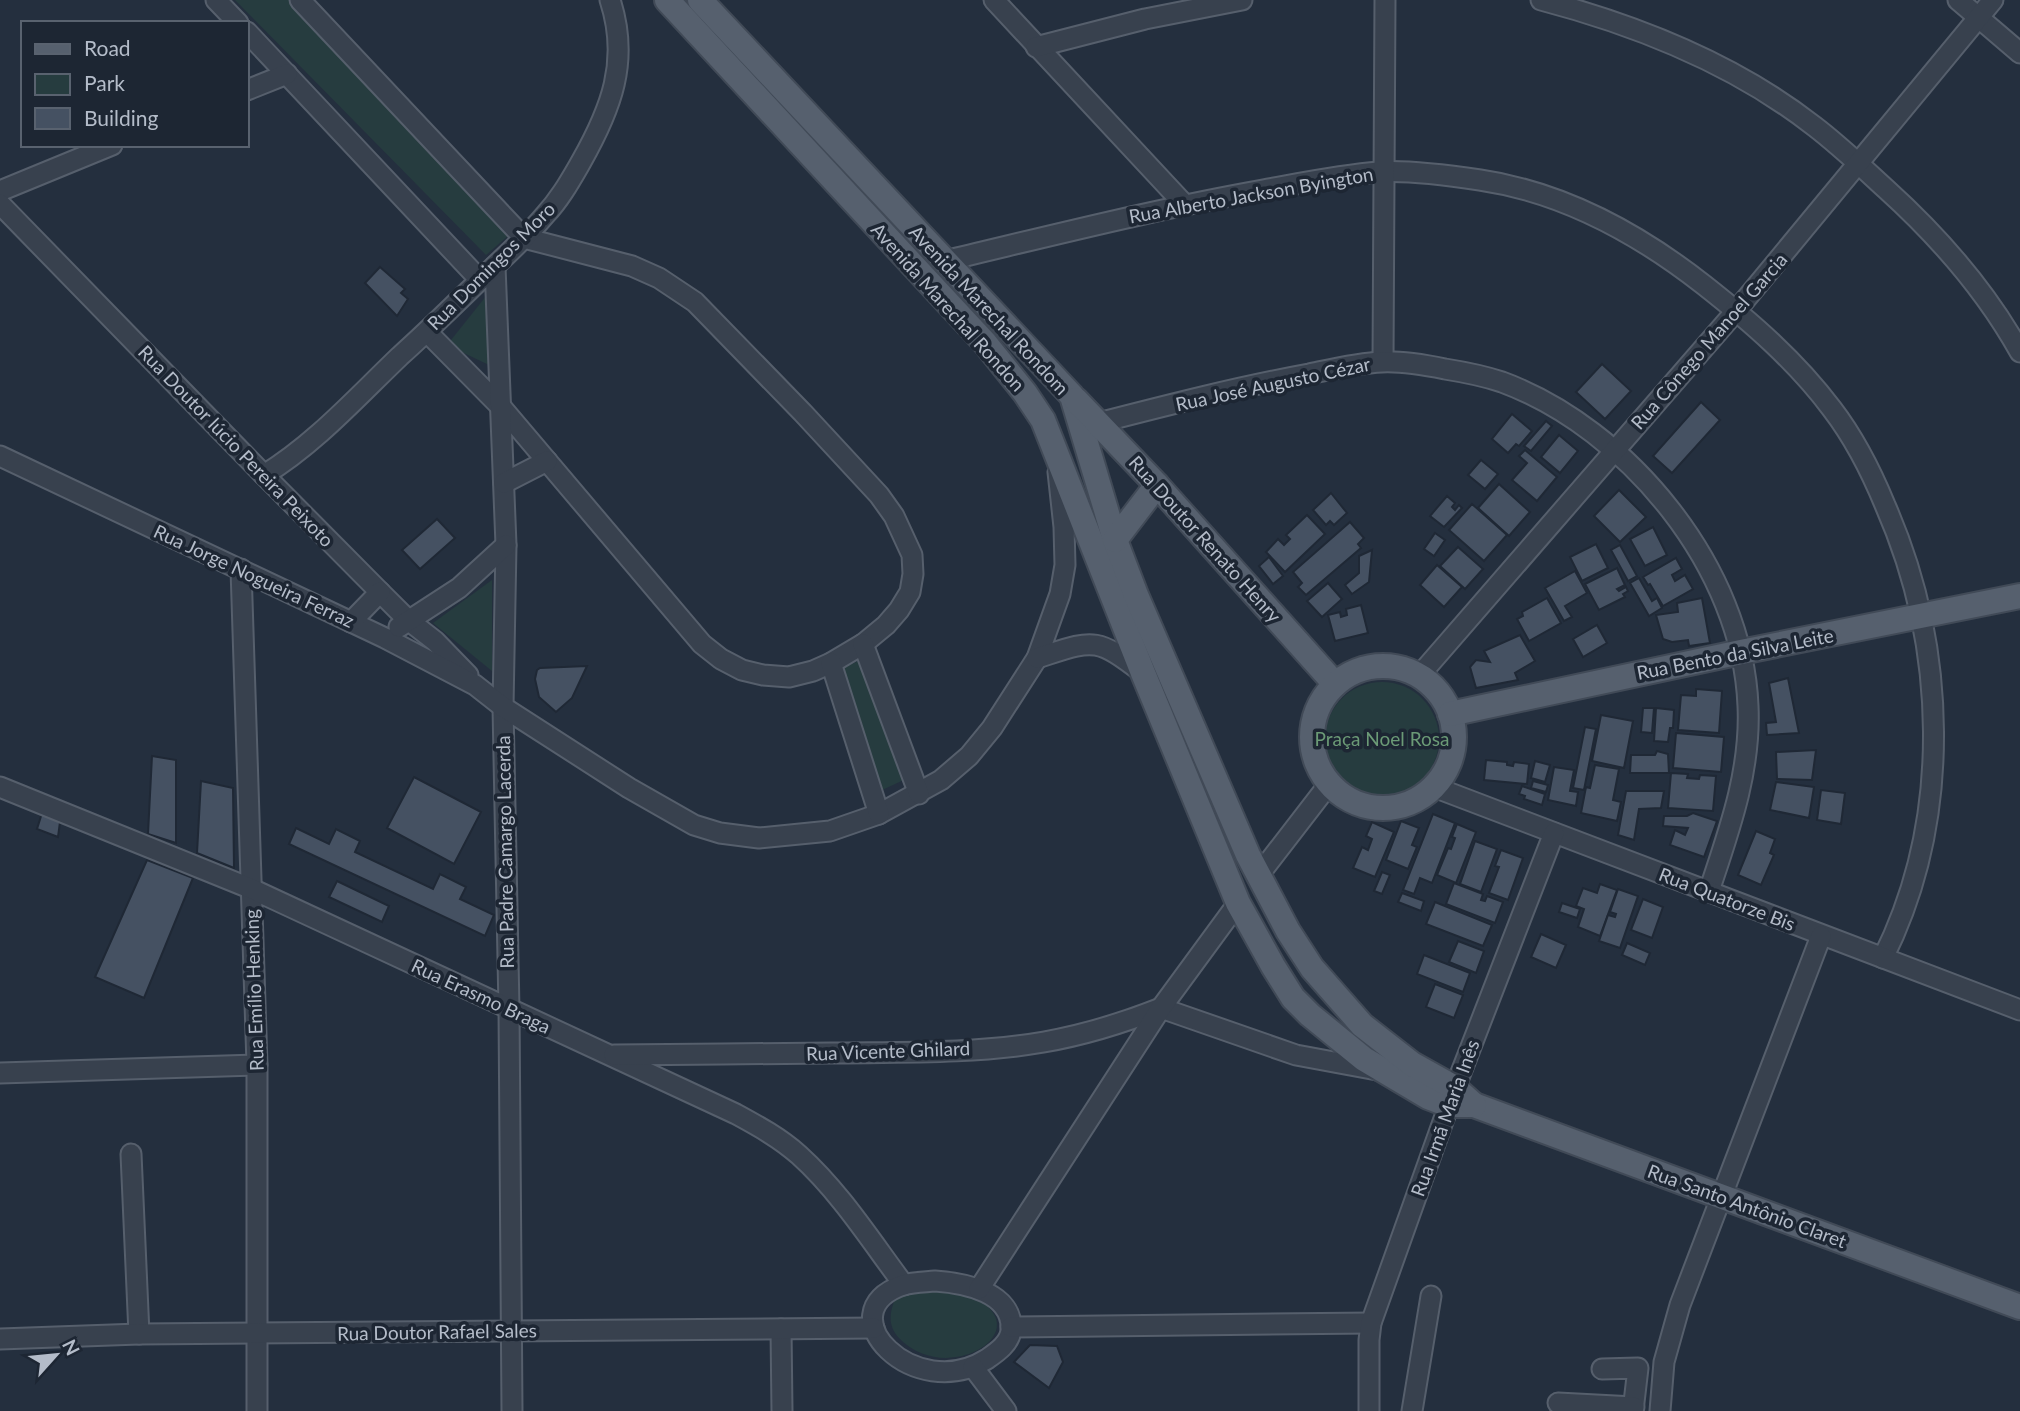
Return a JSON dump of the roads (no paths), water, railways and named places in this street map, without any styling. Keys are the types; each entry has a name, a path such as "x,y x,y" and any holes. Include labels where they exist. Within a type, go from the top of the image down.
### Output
{"main road":[{"name":"Avenida Marechal Rondon","path":"667,0 985,343 1044,420 1080,517 1238,903"},
{"name":"Avenida Marechal Rondom","path":"699,0 1072,396 1115,540 1136,595 1258,876"},
{"name":"Rua Doutor Renato Henry","path":"1072,396 1157,485 1335,684"},
{"path":"1115,540 1157,485"},
{"name":"Rua Bento da Silva Leite","path":"1450,714 2020,596"},
{"path":"1376,666 1398,668 1419,676 1438,692 1450,714 1454,740 1448,766 1434,787 1418,799 1400,807 1381,809 1344,797 1329,784 1318,765 1312,744 1314,722 1321,701 1335,684 1354,672 1376,666"},
{"name":"Rua Santo Antônio Claret","path":"1258,876 1312,968 1340,1003 1385,1045 1452,1097"},
{"name":"Rua Santo Antônio Claret","path":"1238,903 1293,998 1338,1041 1418,1092 1452,1097 2020,1307"}],"street":[{"path":"216,0 236,21"},
{"path":"300,0 524,238 632,266 659,278 695,303 803,412 879,495 894,516 912,555 910,592 886,625 863,644 813,671 789,677 763,675 742,670 721,659 702,644 502,408 427,332"},
{"path":"994,0 1184,204"},
{"path":"1036,47 1145,19 1242,0"},
{"path":"1383,361 1385,0"},
{"path":"1541,0 1609,20 1703,59 1759,90 1813,125 1927,226 1995,311 2018,345"},
{"path":"1958,0 2020,52"},
{"name":"Rua Cônego Manoel Garcia","path":"1419,676 1736,311 1993,0"},
{"name":"Rua Domingos Moro","path":"264,475 293,456 427,332 524,238 562,195 587,151 615,90 616,6"},
{"path":"248,33 487,273"},
{"path":"248,90 287,74"},
{"path":"0,191 107,147"},
{"name":"Rua Alberto Jackson Byington","path":"944,261 1184,204 1383,171 1480,180 1555,198 1593,215 1670,260 1736,311 1790,360 1834,411 1871,471 1896,528 1910,571 1922,617 1932,690 1934,763 1914,878 1896,932 1883,958"},
{"name":"Rua Doutor lúcio Pereira Peixoto","path":"0,204 264,475 408,620 435,641 475,685"},
{"name":"Rua Padre Camargo Lacerda","path":"487,273 502,408 506,545 503,707 509,1009 512,1411"},
{"name":"Rua José Augusto Cézar","path":"1098,423 1273,380 1383,361 1426,365 1501,382 1564,414 1591,432 1657,493 1687,530 1721,596 1741,652 1748,705 1748,740 1743,777 1730,829 1709,891"},
{"path":"503,707 658,805 694,825 720,833 759,838 805,835 830,831 879,814 919,794 969,756 992,728 1037,658 1060,594 1065,565 1064,527 1054,443"},
{"name":"Rua Jorge Nogueira Ferraz","path":"0,456 385,638 475,685 503,707"},
{"path":"504,483 547,461"},
{"path":"385,638 458,588 506,545"},
{"name":"Rua Emílio Henking","path":"241,569 257,1065 257,1411"},
{"path":"351,622 380,592"},
{"path":"1037,658 1090,643 1118,653 1143,673"},
{"path":"863,644 919,794"},
{"path":"831,663 879,814"},
{"path":"1258,876 1329,784"},
{"name":"Rua Erasmo Braga","path":"0,787 251,889 736,1114 769,1132 798,1154 841,1200 904,1285"},
{"name":"Rua Quatorze Bis","path":"1434,787 2020,1010"},
{"name":"Rua Irmã Maria Inês","path":"1369,1411 1371,1323 1452,1097 1554,833"},
{"path":"979,1289 1161,1008 1238,903"},
{"path":"1660,1411 1664,1362 1680,1305 1821,936"},
{"path":"1161,1008 1296,1055 1381,1070"},
{"name":"Rua Vicente Ghilard","path":"609,1055 867,1052 1004,1047 1083,1034 1161,1008"},
{"path":"0,1073 257,1065"},
{"path":"131,1154 139,1334"},
{"path":"935,1281 979,1289 989,1293 1001,1304 1011,1327 1010,1336 1004,1345 973,1367 939,1372 911,1365 885,1348 874,1328 874,1310 882,1298 904,1285 935,1281"},
{"path":"1412,1411 1431,1296"},
{"path":"1011,1327 1371,1323"},
{"name":"Rua Doutor Rafael Sales","path":"0,1339 139,1334 874,1328"},
{"path":"780,1329 782,1411"},
{"path":"973,1367 1006,1411"},
{"path":"1558,1403 1633,1409 1638,1368 1602,1369"}],"park label":[{"name":"Praça Noel Rosa","path":"1382,739"}]}
